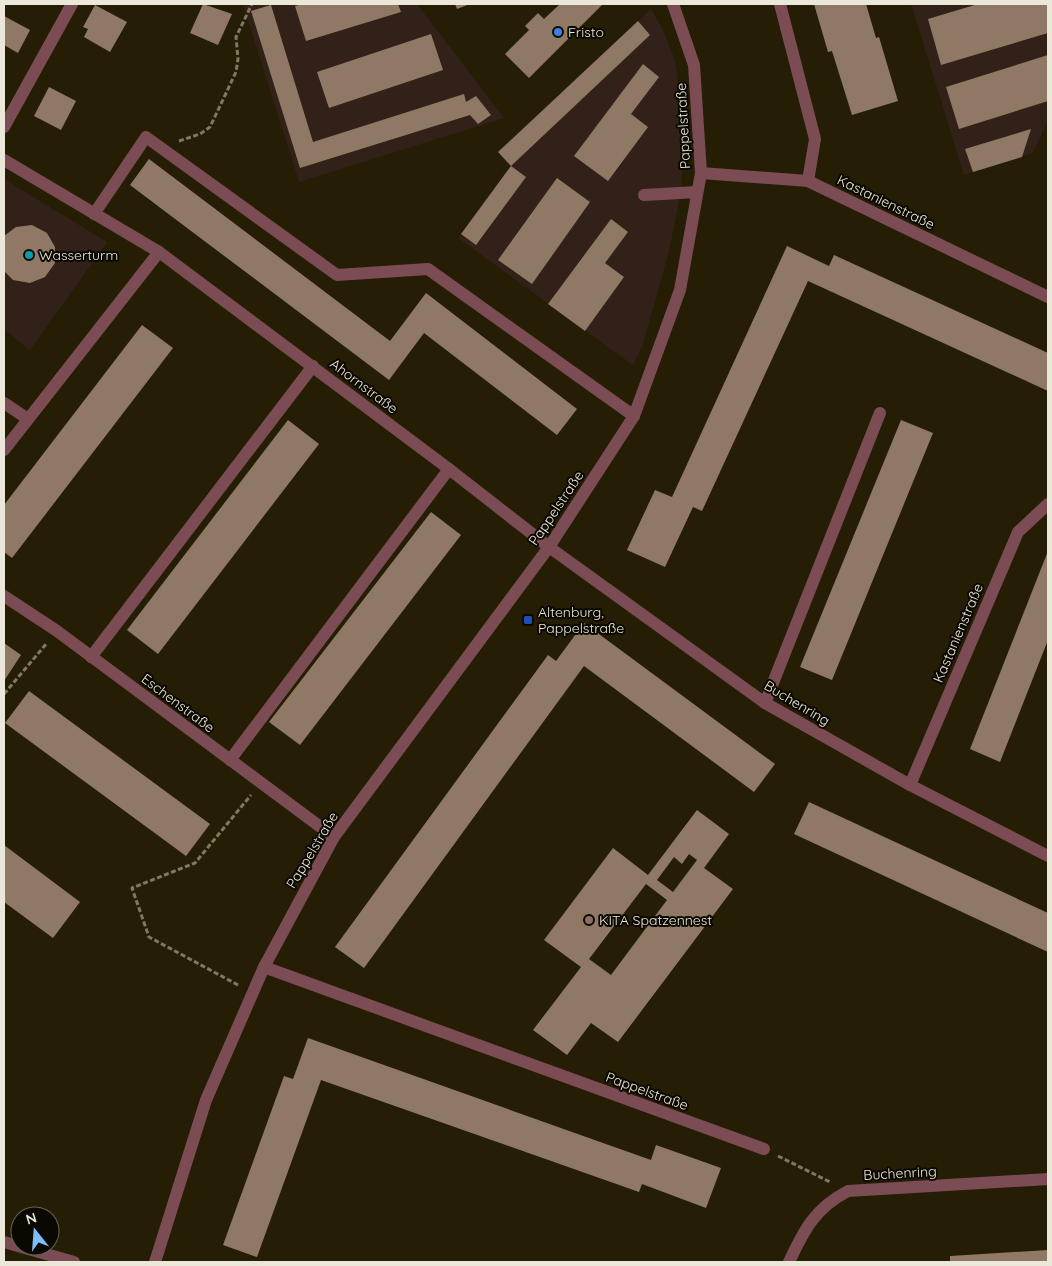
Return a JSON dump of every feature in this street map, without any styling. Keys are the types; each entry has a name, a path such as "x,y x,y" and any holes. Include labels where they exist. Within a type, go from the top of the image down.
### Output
{"street":[{"path":"4,127 72,4"},
{"name":"Pappelstraße","path":"155,1262 206,1100 254,994 264,967 334,837 548,547 634,416 680,290 701,173 694,65 673,4"},
{"path":"780,4 815,139 808,181"},
{"path":"94,214 146,137 337,275 428,270 634,416"},
{"name":"Ahornstraße","path":"4,160 158,252 313,366 548,547"},
{"name":"Kastanienstraße","path":"701,173 808,181 1048,297"},
{"path":"644,195 697,192"},
{"path":"4,450 158,252"},
{"path":"91,657 313,366"},
{"path":"4,404 28,419"},
{"path":"765,703 880,413"},
{"path":"230,760 449,469"},
{"name":"Kastanienstraße","path":"910,785 1018,532 1048,504"},
{"name":"Buchenring","path":"548,547 765,703 910,785 1048,856"},
{"name":"Eschenstraße","path":"4,596 57,631 334,837"},
{"name":"Pappelstraße","path":"264,967 764,1149"},
{"name":"Buchenring","path":"789,1262 804,1230 828,1201 848,1191 1048,1179"},
{"path":"4,1242 74,1262"}],"path":[{"path":"161,147 200,134 210,127 236,72 238,58 236,37 252,4"},
{"path":"4,694 57,631"},
{"path":"254,994 149,937 132,888 195,863 261,783"},
{"path":"764,1149 848,1191"}],"shaded area":[{"path":"243,4 417,4 504,118 299,182"},
{"path":"911,4 1048,4 1048,120 1033,153 964,175"},
{"path":"651,9 662,28 675,60 682,110 682,186 669,251 643,344 633,365 458,238 511,166 498,152"},
{"path":"4,179 107,242 30,350 4,329"}],"building":[{"path":"203,4 232,14 218,45 190,33"},
{"path":"302,4 398,4 401,12 306,41 295,6"},
{"path":"455,4 470,4 457,9"},
{"path":"560,4 603,4 529,78 505,54 529,30 525,26 538,13 544,19"},
{"path":"814,4 866,4 876,38 879,37 898,101 852,115 832,51 828,52"},
{"path":"978,4 1048,4 1048,33 941,65 928,19"},
{"path":"95,5 127,22 110,52 84,37 88,29 83,27"},
{"path":"271,5 313,142 464,94 466,102 476,96 491,115 478,124 470,115 300,168 251,11"},
{"path":"4,16 30,30 18,53 4,45"},
{"path":"638,21 650,35 511,166 498,152"},
{"path":"431,34 443,70 329,108 317,72"},
{"path":"1048,55 1048,101 959,129 946,87"},
{"path":"643,64 659,77 631,114 648,127 608,181 574,156"},
{"path":"49,87 76,101 61,130 34,116"},
{"path":"1031,129 1022,157 973,172 965,149"},
{"path":"149,159 390,341 426,293 577,409 557,435 424,333 389,380 130,185"},
{"path":"511,166 526,177 476,245 461,234"},
{"path":"557,178 590,202 532,284 498,260"},
{"path":"611,219 628,232 605,263 624,277 585,331 548,304"},
{"name":"Wasserturm","path":"32,225 47,233 55,247 55,263 45,277 30,283 13,280 4,271 4,236 16,227"},
{"path":"787,246 829,266 834,255 1048,353 1048,391 808,281 702,511 693,507 665,567 627,550 655,490 672,497"},
{"path":"142,325 173,348 12,558 4,552 4,505"},
{"path":"288,420 319,444 158,654 127,630"},
{"path":"901,420 933,433 832,680 800,667"},
{"path":"431,512 461,535 300,745 269,722"},
{"path":"1048,551 1048,640 1000,762 970,749"},
{"path":"584,623 775,764 754,792 584,666 364,968 335,947 548,655 556,661"},
{"path":"4,643 21,655 4,681"},
{"path":"29,691 210,824 186,856 5,723"},
{"path":"809,802 1048,913 1048,952 794,834"},
{"name":"KITA Spatzennest","path":"697,810 729,834 704,868 733,889 618,1042 591,1023 567,1055 533,1030 581,967 544,940 613,848 648,875","holes":["689,854 697,860 673,892 657,880 674,857 682,864","646,884 667,900 611,975 589,959"]},
{"path":"4,845 80,902 53,938 4,902"},
{"path":"308,1038 651,1160 656,1145 721,1168 706,1208 642,1184 639,1192 321,1080 257,1257 223,1245 284,1076 293,1079"},
{"path":"1048,1250 1048,1262 950,1262 950,1256"}],"place":[{"name":"Fristo","path":"558,32"},
{"name":"Wasserturm","path":"29,255"},
{"name":"Altenburg, Pappelstraße","path":"528,620"},
{"name":"KITA Spatzennest","path":"589,920"}]}
